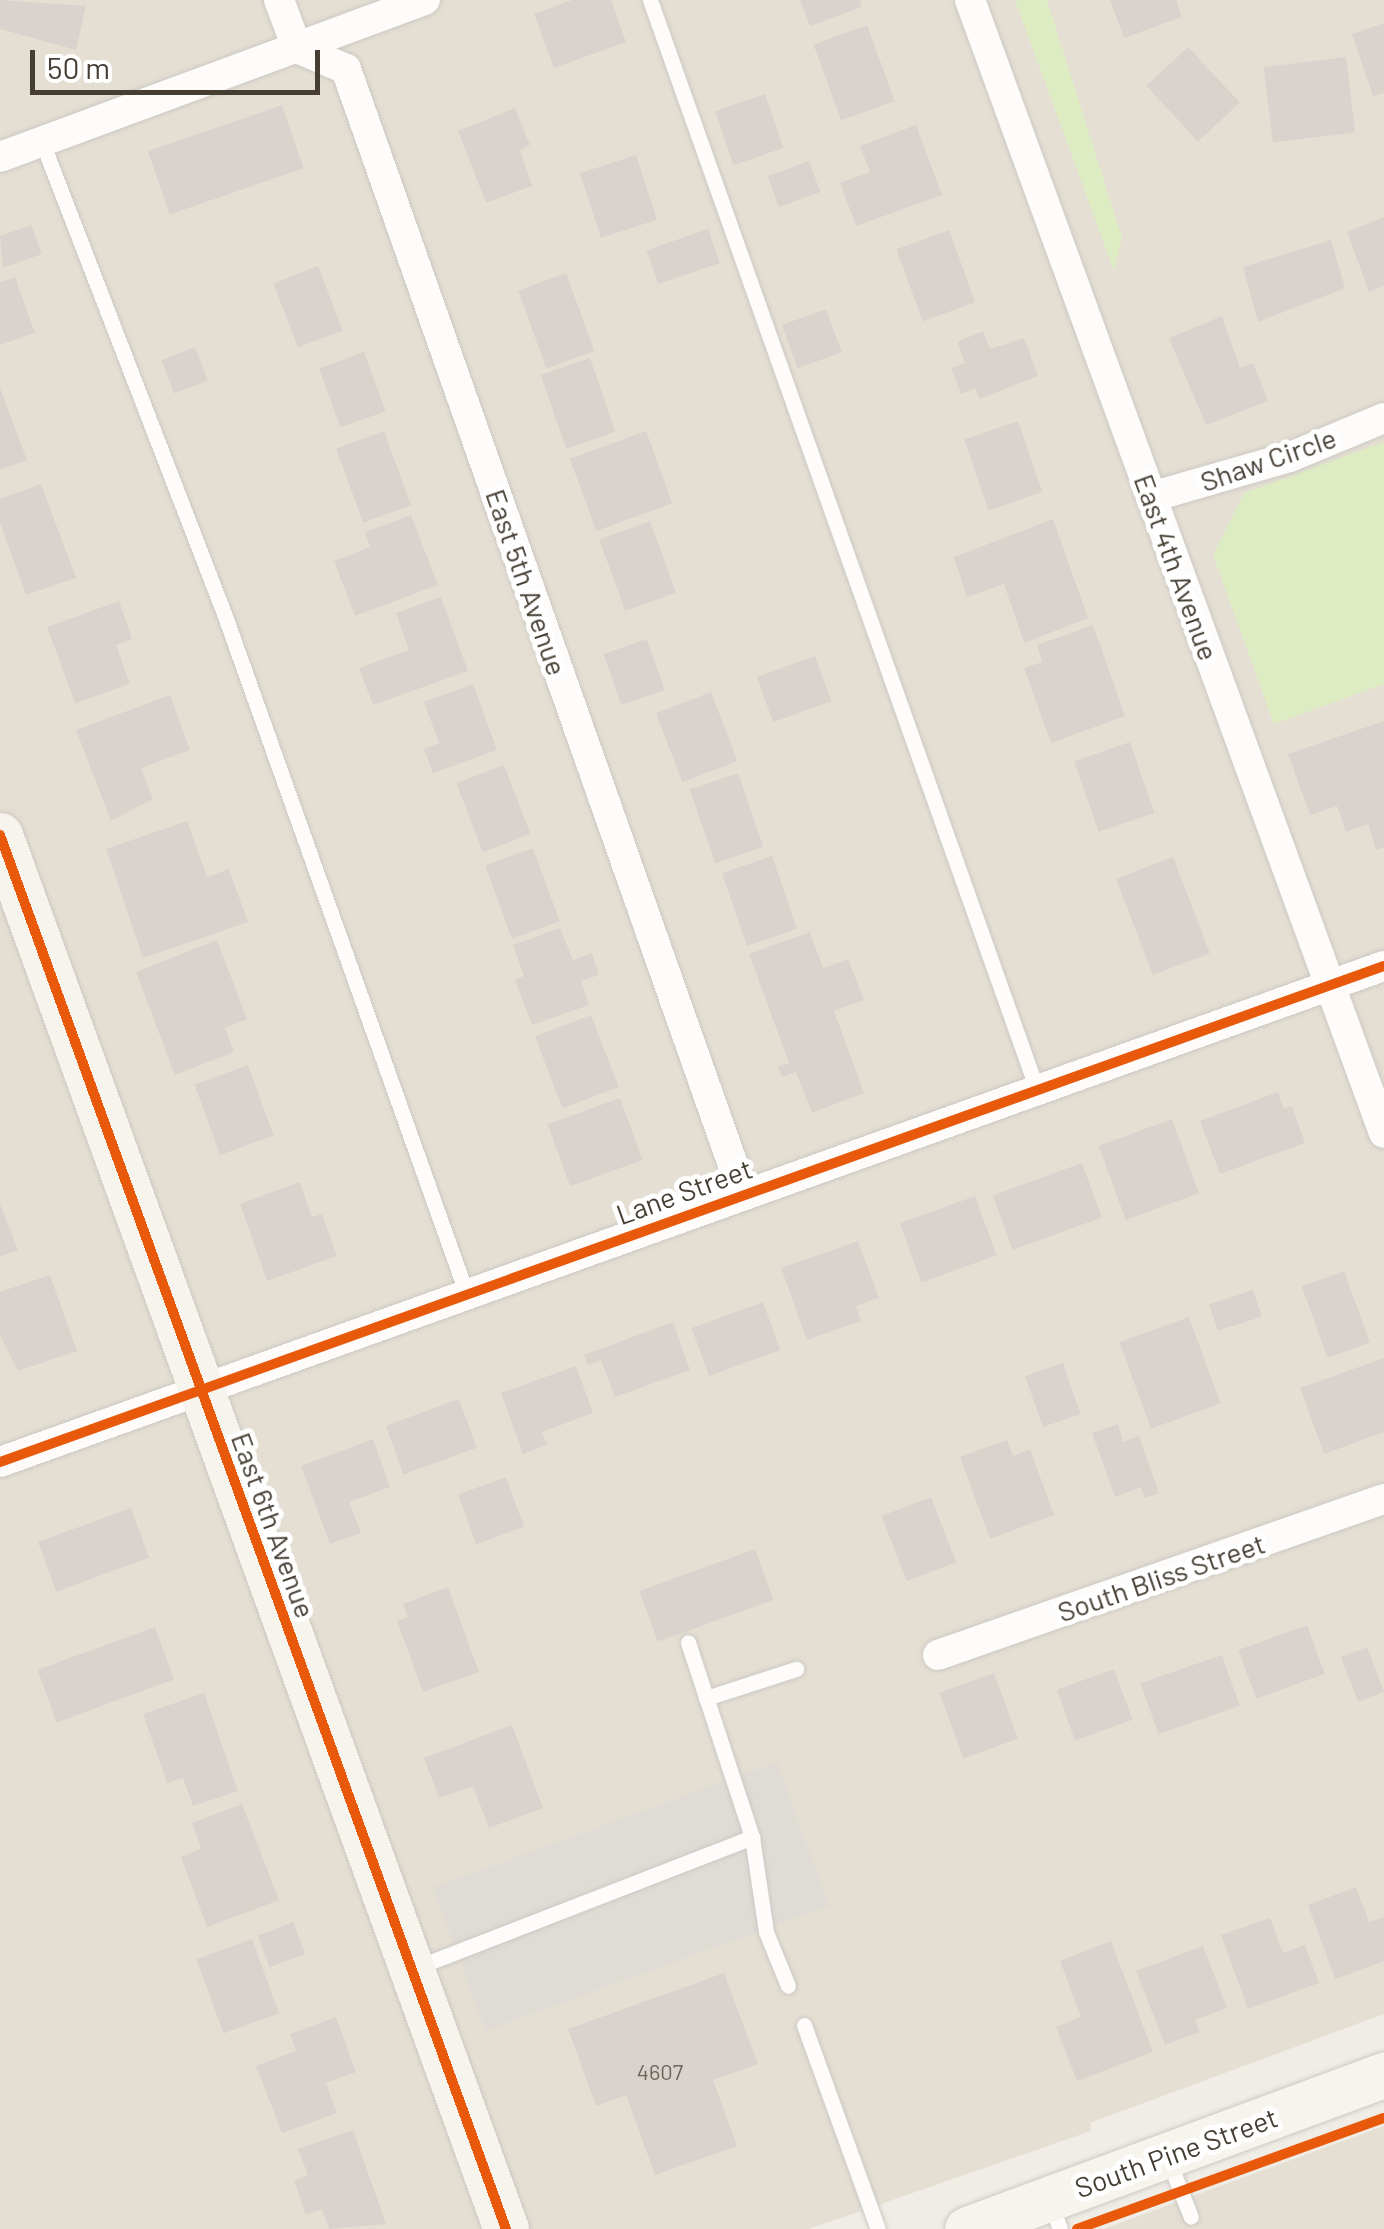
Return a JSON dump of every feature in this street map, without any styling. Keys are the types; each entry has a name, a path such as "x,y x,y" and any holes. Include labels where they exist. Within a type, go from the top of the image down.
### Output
{"street":[{"path":"279,0 297,48"},
{"path":"0,158 425,0"},
{"name":"East 4th Avenue","path":"970,0 1384,1133"},
{"name":"East 5th Avenue","path":"297,48 346,69 743,1194"},
{"name":"Shaw Circle","path":"1150,497 1290,457 1384,418"},
{"name":"East 6th Avenue","path":"0,835 506,2229"},
{"name":"Lane Street","path":"0,1462 200,1387 1384,966"},
{"name":"South Bliss Street","path":"938,1654 1384,1498"},
{"name":"South Pine Street","path":"967,2229 1055,2214 1166,2156 1384,2074"}],"lane":[{"path":"650,0 1037,1090"},
{"path":"42,142 224,616 466,1292"},
{"path":"688,1642 752,1837 766,1932 788,1986"},
{"path":"706,1698 796,1669"},
{"path":"411,1969 752,1837"},
{"path":"804,2025 878,2229"},
{"path":"1166,2156 1191,2218"}],"shaded area":[{"path":"0,0 1384,0 1384,2014 1090,2123 1091,2131 809,2229 0,2229"},
{"path":"777,1762 829,1906 485,2031 433,1887"},
{"path":"1384,2126 1384,2229 1103,2229"}],"green space":[{"path":"1015,0 1047,0 1122,238 1114,271"},
{"path":"1384,442 1384,684 1274,724 1213,555 1244,493"}],"building":[{"path":"0,0 86,6 76,50 0,29"},
{"path":"572,0 611,0 626,42 554,68 534,14"},
{"path":"800,0 860,0 862,7 810,26"},
{"path":"1110,0 1176,0 1182,17 1124,38"},
{"path":"1384,23 1384,93 1373,96 1352,34"},
{"path":"867,25 895,101 841,121 813,44"},
{"path":"1188,47 1240,103 1198,141 1146,86"},
{"path":"1346,57 1355,132 1273,143 1264,67"},
{"path":"765,94 784,148 733,165 715,111"},
{"path":"282,105 304,168 170,215 148,151"},
{"path":"515,108 530,145 520,150 532,186 486,203 458,131"},
{"path":"916,125 942,195 856,226 840,183 870,172 860,146"},
{"path":"636,155 657,220 601,238 580,173"},
{"path":"809,161 820,192 779,207 768,176"},
{"path":"1384,217 1384,286 1369,292 1347,232"},
{"path":"31,225 42,254 3,268 0,236"},
{"path":"708,229 720,263 658,284 647,250"},
{"path":"949,230 975,302 923,322 896,249"},
{"path":"1331,240 1345,288 1258,322 1243,267"},
{"path":"318,266 343,330 298,348 273,283"},
{"path":"566,273 594,351 546,368 518,290"},
{"path":"15,277 35,333 0,345 0,282"},
{"path":"826,309 842,352 798,368 782,325"},
{"path":"1222,316 1240,368 1253,363 1268,401 1206,425 1169,338"},
{"path":"983,331 990,349 1024,338 1038,376 979,399 975,388 961,394 951,368 965,363 957,342"},
{"path":"195,347 208,381 174,394 161,360"},
{"path":"364,352 386,411 340,428 319,368"},
{"path":"590,358 615,432 566,449 541,375"},
{"path":"0,388 27,460 0,470"},
{"path":"1018,421 1042,492 989,510 964,440"},
{"path":"384,431 411,505 363,523 336,448"},
{"path":"646,431 672,503 596,531 570,459"},
{"path":"41,484 76,578 26,595 0,523 0,499"},
{"path":"411,515 438,585 355,616 334,561 370,547 365,532"},
{"path":"1053,519 1088,618 1024,643 1004,584 967,597 954,557"},
{"path":"650,521 676,592 625,611 599,539"},
{"path":"441,597 468,671 373,705 359,668 409,650 396,613"},
{"path":"119,601 132,639 116,645 130,684 75,703 47,627"},
{"path":"1093,625 1125,716 1051,743 1024,668 1042,662 1037,645"},
{"path":"647,639 665,690 621,705 604,654"},
{"path":"815,656 831,701 773,722 757,677"},
{"path":"473,684 497,750 433,773 424,749 439,743 424,702"},
{"path":"711,692 738,761 682,782 656,713"},
{"path":"170,695 190,750 141,768 153,799 111,821 76,730"},
{"path":"1384,721 1384,847 1376,850 1368,824 1346,832 1337,806 1310,815 1288,754"},
{"path":"1130,742 1154,813 1099,832 1074,761"},
{"path":"504,765 531,834 483,852 456,783"},
{"path":"738,773 763,847 715,863 690,790"},
{"path":"187,821 207,877 229,869 248,922 143,958 106,849"},
{"path":"533,848 560,921 512,939 485,865"},
{"path":"772,856 797,929 747,946 722,873"},
{"path":"1173,857 1210,953 1153,975 1116,879"},
{"path":"560,928 573,960 592,953 599,975 581,981 589,1005 532,1025 515,980 524,976 513,945"},
{"path":"810,932 823,968 848,959 864,1000 834,1011 864,1093 812,1113 796,1072 782,1077 778,1067 789,1063 749,954"},
{"path":"217,940 247,1019 225,1028 234,1052 175,1075 136,972"},
{"path":"591,1015 619,1087 563,1108 535,1037"},
{"path":"248,1065 274,1135 220,1155 194,1084"},
{"path":"1278,1092 1284,1109 1292,1106 1305,1143 1220,1174 1200,1121"},
{"path":"620,1098 643,1160 570,1186 548,1124"},
{"path":"1172,1119 1199,1193 1126,1220 1099,1146"},
{"path":"1082,1163 1102,1218 1013,1250 993,1195"},
{"path":"300,1182 312,1217 322,1214 337,1256 267,1281 240,1204"},
{"path":"975,1196 997,1255 921,1283 900,1223"},
{"path":"0,1204 18,1250 0,1257"},
{"path":"858,1241 879,1298 856,1306 861,1321 807,1340 781,1268"},
{"path":"1344,1271 1370,1342 1328,1358 1302,1286"},
{"path":"50,1275 77,1351 18,1371 0,1335 0,1292"},
{"path":"1253,1290 1262,1317 1218,1331 1209,1304"},
{"path":"763,1302 780,1350 709,1376 692,1328"},
{"path":"1189,1317 1220,1403 1151,1429 1119,1342"},
{"path":"673,1322 690,1370 615,1397 601,1360 588,1365 584,1355"},
{"path":"1384,1358 1384,1432 1324,1454 1300,1388"},
{"path":"1063,1363 1081,1414 1043,1427 1025,1376"},
{"path":"576,1366 593,1413 542,1432 547,1445 523,1454 501,1393"},
{"path":"459,1399 477,1448 403,1475 386,1426"},
{"path":"1118,1424 1123,1442 1139,1436 1159,1493 1145,1498 1141,1487 1115,1497 1092,1433"},
{"path":"373,1439 390,1487 349,1502 361,1533 330,1544 301,1466"},
{"path":"1007,1440 1013,1456 1030,1449 1054,1515 990,1539 960,1457"},
{"path":"506,1477 524,1527 476,1544 458,1494"},
{"path":"931,1497 956,1562 907,1581 882,1516"},
{"path":"131,1508 149,1558 56,1592 38,1542"},
{"path":"755,1549 773,1600 658,1642 639,1591"},
{"path":"448,1587 479,1672 423,1692 397,1621 408,1617 403,1604"},
{"path":"1307,1625 1325,1674 1256,1699 1238,1650"},
{"path":"155,1627 174,1680 57,1722 38,1670"},
{"path":"1367,1647 1384,1692 1358,1702 1341,1657"},
{"path":"1222,1655 1240,1706 1158,1734 1141,1683"},
{"path":"1114,1669 1132,1720 1075,1741 1057,1690"},
{"path":"994,1673 1018,1739 963,1759 939,1693"},
{"path":"204,1693 238,1791 193,1806 183,1778 167,1783 143,1714"},
{"path":"512,1725 543,1808 489,1828 473,1786 439,1798 424,1758"},
{"path":"242,1804 279,1900 207,1927 181,1857 201,1849 192,1823"},
{"path":"1356,1887 1369,1922 1384,1917 1384,1961 1335,1979 1308,1905"},
{"path":"1270,1918 1283,1953 1305,1945 1319,1983 1248,2009 1221,1935"},
{"path":"293,1922 305,1954 270,1967 258,1936"},
{"path":"252,1939 279,2013 224,2033 197,1959"},
{"path":"1111,1941 1153,2052 1077,2081 1056,2027 1081,2017 1060,1961"},
{"path":"1203,1946 1227,2008 1195,2020 1200,2032 1165,2045 1136,1971"},
{"path":"724,1973 758,2064 713,2080 737,2146 655,2175 626,2095 596,2106 568,2029"},
{"path":"336,2017 356,2072 326,2083 337,2113 282,2133 256,2066 296,2051 290,2034"},
{"path":"353,2130 386,2224 329,2229 322,2209 306,2215 294,2180 308,2175 298,2149"}],"cycle path":[{"path":"0,835 506,2229"},
{"path":"0,1462 1384,966"},
{"path":"1077,2229 1384,2118"}]}
